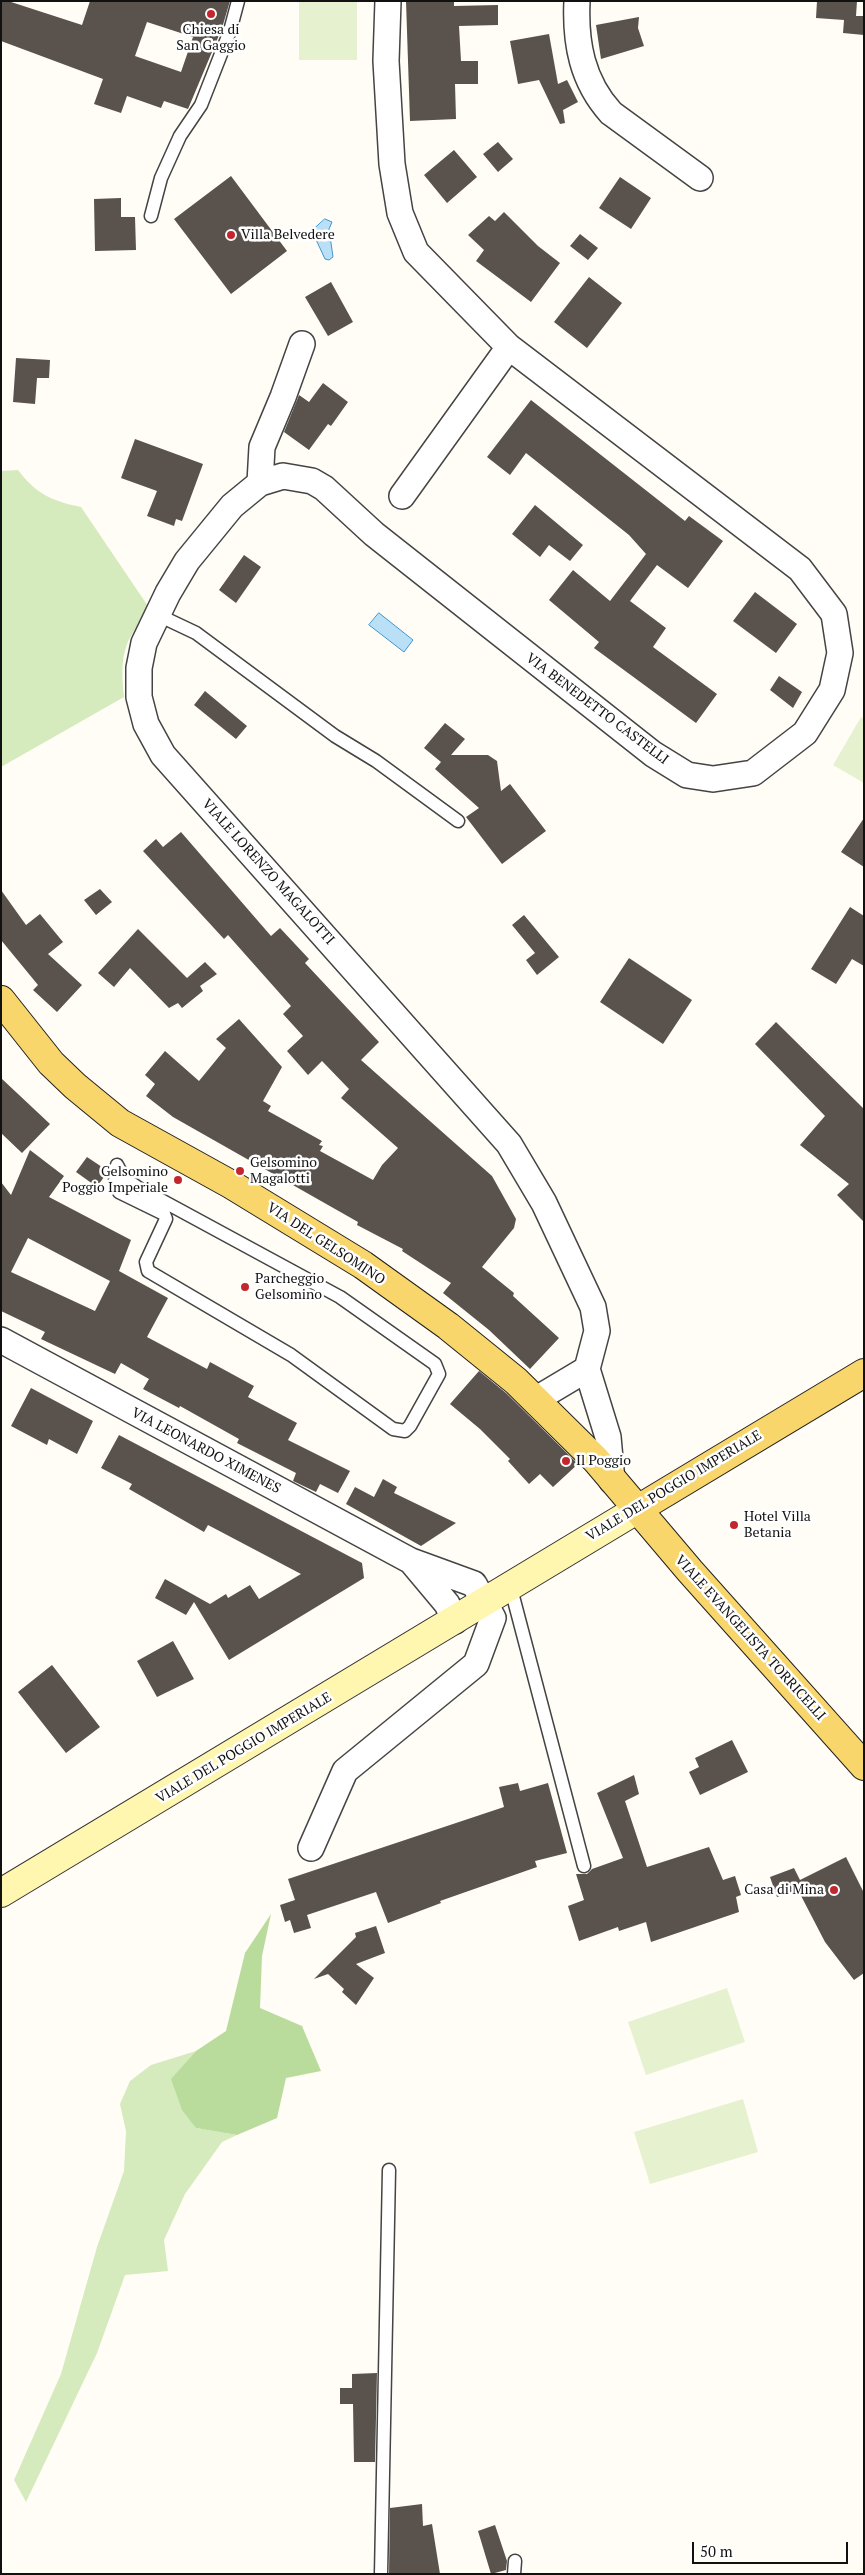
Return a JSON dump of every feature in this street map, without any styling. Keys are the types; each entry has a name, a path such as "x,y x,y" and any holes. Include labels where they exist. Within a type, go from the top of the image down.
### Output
{"main road":[{"name":"VIA DEL GELSOMINO","path":"1,1000 51,1063 75,1086 120,1123 240,1189 363,1265 448,1326 535,1400 575,1438 638,1509"},
{"name":"VIALE DEL POGGIO IMPERIALE","path":"638,1509 864,1373"},
{"name":"VIALE EVANGELISTA TORRICELLI","path":"638,1509 690,1571 864,1766"}],"street":[{"name":"VIA BENEDETTO CASTELLI","path":"374,534 653,754 687,775 713,779 753,773 805,733 832,690 840,653 834,614 800,569 509,347 416,252 400,213 392,164 386,61 388,1"},
{"path":"577,1 577,34 583,66 599,100 611,113 700,178"},
{"path":"260,483 262,447 284,397 302,344"},
{"path":"402,496 509,347"},
{"name":"VIALE LORENZO MAGALOTTI","path":"374,534 324,488 312,481 283,476 260,483 232,506 187,561 144,643 139,668 139,697 146,724 163,755 509,1144 544,1203 593,1308 597,1331 587,1369"},
{"name":"VIA LEONARDO XIMENES","path":"1,1340 411,1561 474,1584 485,1601"},
{"path":"535,1400 587,1369 608,1436 612,1480"},
{"name":"VIALE DEL POGGIO IMPERIALE","path":"1,1893 455,1621 510,1584 638,1509"},
{"name":"VIA LEONARDO XIMENES","path":"411,1561 447,1604 455,1621"},
{"path":"311,1848 345,1771 476,1664 493,1618 485,1601"}],"lane":[{"path":"151,216 161,178 180,136 201,105 230,32 238,1"},
{"path":"158,616 196,633 336,736 376,761 458,821"},
{"path":"117,1165 124,1178 137,1187 340,1297 435,1364 439,1374 410,1426 405,1431 393,1429 292,1355 148,1271 146,1262 166,1220 164,1214 118,1192 115,1181 117,1165"},
{"path":"510,1584 584,1866"},
{"path":"381,2574 389,2170"}],"green space":[{"path":"299,1 357,1 357,60 299,60"},
{"path":"18,470 38,491 61,502 81,507 152,612 134,630 125,650 122,671 124,697 1,767 1,471"},
{"path":"861,717 864,719 864,783 833,765"},
{"path":"271,1914 262,1956 260,2008 302,2026 321,2071 286,2078 277,2118 237,2135 196,2128 182,2110 171,2079 196,2051 226,2031 245,1953"},
{"path":"727,1988 745,2042 646,2075 628,2022"},
{"path":"196,2051 172,2079 196,2128 237,2135 222,2142 185,2194 164,2240 168,2271 125,2275 97,2353 26,2502 14,2480 61,2374 97,2247 124,2171 126,2131 120,2104 130,2081 151,2065"},
{"path":"743,2099 758,2152 650,2184 634,2132"}],"water":[{"path":"325,219 332,222 329,229 333,257 329,260 325,259 312,231"},
{"path":"379,613 413,640 404,652 369,625"}],"building":[{"path":"1,1 8,1 82,25 90,1 230,1 222,28 188,109 164,101 161,108 127,96 121,113 94,104 103,79 1,41","holes":["147,22 193,37 181,72 135,56"]},
{"path":"406,1 454,1 454,6 498,5 498,25 459,26 461,61 478,61 478,84 455,84 456,119 410,121"},
{"path":"817,1 857,1 856,16 864,16 864,35 843,33 844,20 816,18"},
{"path":"639,17 638,28 644,46 601,59 596,25"},
{"path":"549,34 558,84 567,80 578,102 563,110 565,123 560,124 539,80 518,84 510,41"},
{"path":"498,142 513,159 498,172 483,154"},
{"path":"454,150 477,177 447,203 424,175"},
{"name":"Villa Belvedere","path":"231,176 287,251 231,294 174,219"},
{"path":"620,177 651,198 631,229 599,208"},
{"path":"121,198 121,217 135,217 136,250 95,251 94,199"},
{"path":"504,212 538,246 560,263 531,302 476,261 484,250 468,235 489,216 495,221"},
{"path":"580,234 598,248 588,260 570,246"},
{"path":"589,277 622,303 587,348 554,322"},
{"path":"331,282 353,322 328,336 305,297"},
{"path":"16,358 50,360 49,378 37,378 35,404 13,402"},
{"path":"323,383 348,402 331,426 328,424 309,450 284,432 299,395 309,402"},
{"path":"531,400 685,521 689,516 723,541 688,588 657,565 630,601 666,628 653,647 717,694 696,723 594,648 599,642 549,600 573,570 610,601 646,554 629,535 526,453 510,475 487,457"},
{"path":"135,439 203,464 182,521 176,519 174,526 147,516 157,491 121,478"},
{"path":"535,505 583,545 570,561 549,545 540,557 512,534"},
{"path":"244,555 261,567 236,603 219,590"},
{"path":"755,592 797,624 776,653 733,621"},
{"path":"779,676 802,692 793,708 770,690"},
{"path":"205,691 247,726 236,739 194,705"},
{"path":"445,723 465,739 451,755 488,755 497,761 501,791 510,784 546,831 502,864 466,817 479,808 435,769 441,762 424,748"},
{"path":"864,818 864,867 841,852"},
{"path":"181,832 271,936 280,928 309,959 305,963 379,1042 361,1060 492,1176 516,1219 514,1228 482,1267 514,1293 513,1296 559,1338 530,1369 489,1330 443,1293 451,1283 402,1251 403,1249 357,1225 358,1222 173,1117 146,1096 155,1084 145,1075 165,1051 199,1081 226,1048 216,1039 239,1019 282,1067 263,1101 271,1106 268,1111 322,1141 319,1145 323,1146 320,1151 373,1180 382,1165 398,1148 341,1098 349,1089 322,1061 308,1075 287,1051 303,1036 283,1014 291,1006 228,935 224,939 143,851 156,839 163,847"},
{"path":"100,889 112,902 96,915 84,900"},
{"path":"1,890 26,925 40,914 63,942 48,954 82,985 57,1012 33,990 38,985 1,940"},
{"path":"850,907 864,916 864,966 852,959 836,984 811,969"},
{"path":"524,915 559,957 537,975 526,960 535,953 512,925"},
{"path":"138,929 187,978 205,962 217,974 200,986 203,991 182,1008 178,1003 169,1008 130,968 114,987 98,973"},
{"path":"629,958 692,1000 663,1044 600,1002"},
{"path":"776,1022 864,1109 864,1222 837,1195 849,1184 800,1145 825,1116 755,1044"},
{"path":"1,1078 50,1124 22,1153 1,1133"},
{"path":"30,1150 64,1176 49,1197 131,1240 119,1271 168,1298 147,1337 207,1369 210,1362 254,1386 248,1397 297,1423 288,1440 350,1471 338,1493 320,1484 316,1492 293,1481 296,1473 237,1443 239,1439 180,1406 179,1408 143,1389 149,1379 121,1363 115,1374 41,1339 45,1332 1,1311 1,1182 11,1195","holes":["28,1238 110,1281 95,1311 11,1272"]},
{"path":"87,1157 108,1171 97,1187 76,1172"},
{"path":"479,1371 506,1393 578,1464 553,1487 540,1474 529,1484 508,1461 510,1459 480,1429 450,1404"},
{"path":"31,1388 93,1421 77,1454 49,1439 47,1445 11,1426"},
{"path":"119,1435 362,1563 364,1578 229,1660 194,1602 186,1615 155,1598 165,1579 210,1604 226,1594 228,1598 250,1585 259,1599 301,1574 208,1525 204,1532 129,1489 132,1484 101,1468"},
{"path":"383,1479 397,1487 394,1493 456,1523 421,1546 346,1504 355,1487 374,1497"},
{"path":"173,1641 194,1679 157,1697 137,1661"},
{"path":"52,1665 100,1727 66,1753 18,1692"},
{"path":"732,1740 748,1772 700,1795 689,1772 699,1767 695,1758"},
{"path":"634,1775 639,1794 625,1801 647,1867 709,1847 723,1880 735,1876 741,1895 736,1897 739,1912 651,1942 646,1922 619,1931 618,1927 579,1941 568,1906 584,1900 576,1874 587,1874 592,1869 623,1858 597,1793"},
{"path":"518,1783 520,1791 548,1783 567,1853 535,1861 537,1867 440,1901 441,1903 388,1923 376,1892 307,1915 311,1928 294,1933 290,1920 285,1922 280,1905 295,1900 288,1879 504,1807 499,1787"},
{"path":"846,1857 864,1893 864,1973 854,1980 825,1942 798,1890 777,1897 770,1877 794,1868 800,1880"},
{"path":"376,1926 385,1953 356,1964 374,1978 356,2005 342,1992 344,1989 328,1974 314,1979 356,1937 355,1933"},
{"path":"377,2373 375,2462 354,2462 353,2404 340,2404 340,2388 352,2388 352,2374"},
{"path":"422,2504 423,2526 432,2524 440,2574 389,2574 390,2508"},
{"path":"495,2525 507,2561 506,2570 491,2574 478,2531"}],"place":[{"name":"Chiesa di San Gaggio","path":"211,14"},
{"name":"Villa Belvedere","path":"231,235"},
{"name":"Gelsomino Magalotti","path":"240,1171"},
{"name":"Gelsomino Poggio Imperiale","path":"178,1180"},
{"name":"Parcheggio Gelsomino","path":"245,1287"},
{"name":"Il Poggio","path":"566,1461"},
{"name":"Hotel Villa Betania","path":"734,1525"},
{"name":"Casa di Mina","path":"834,1890"}]}
